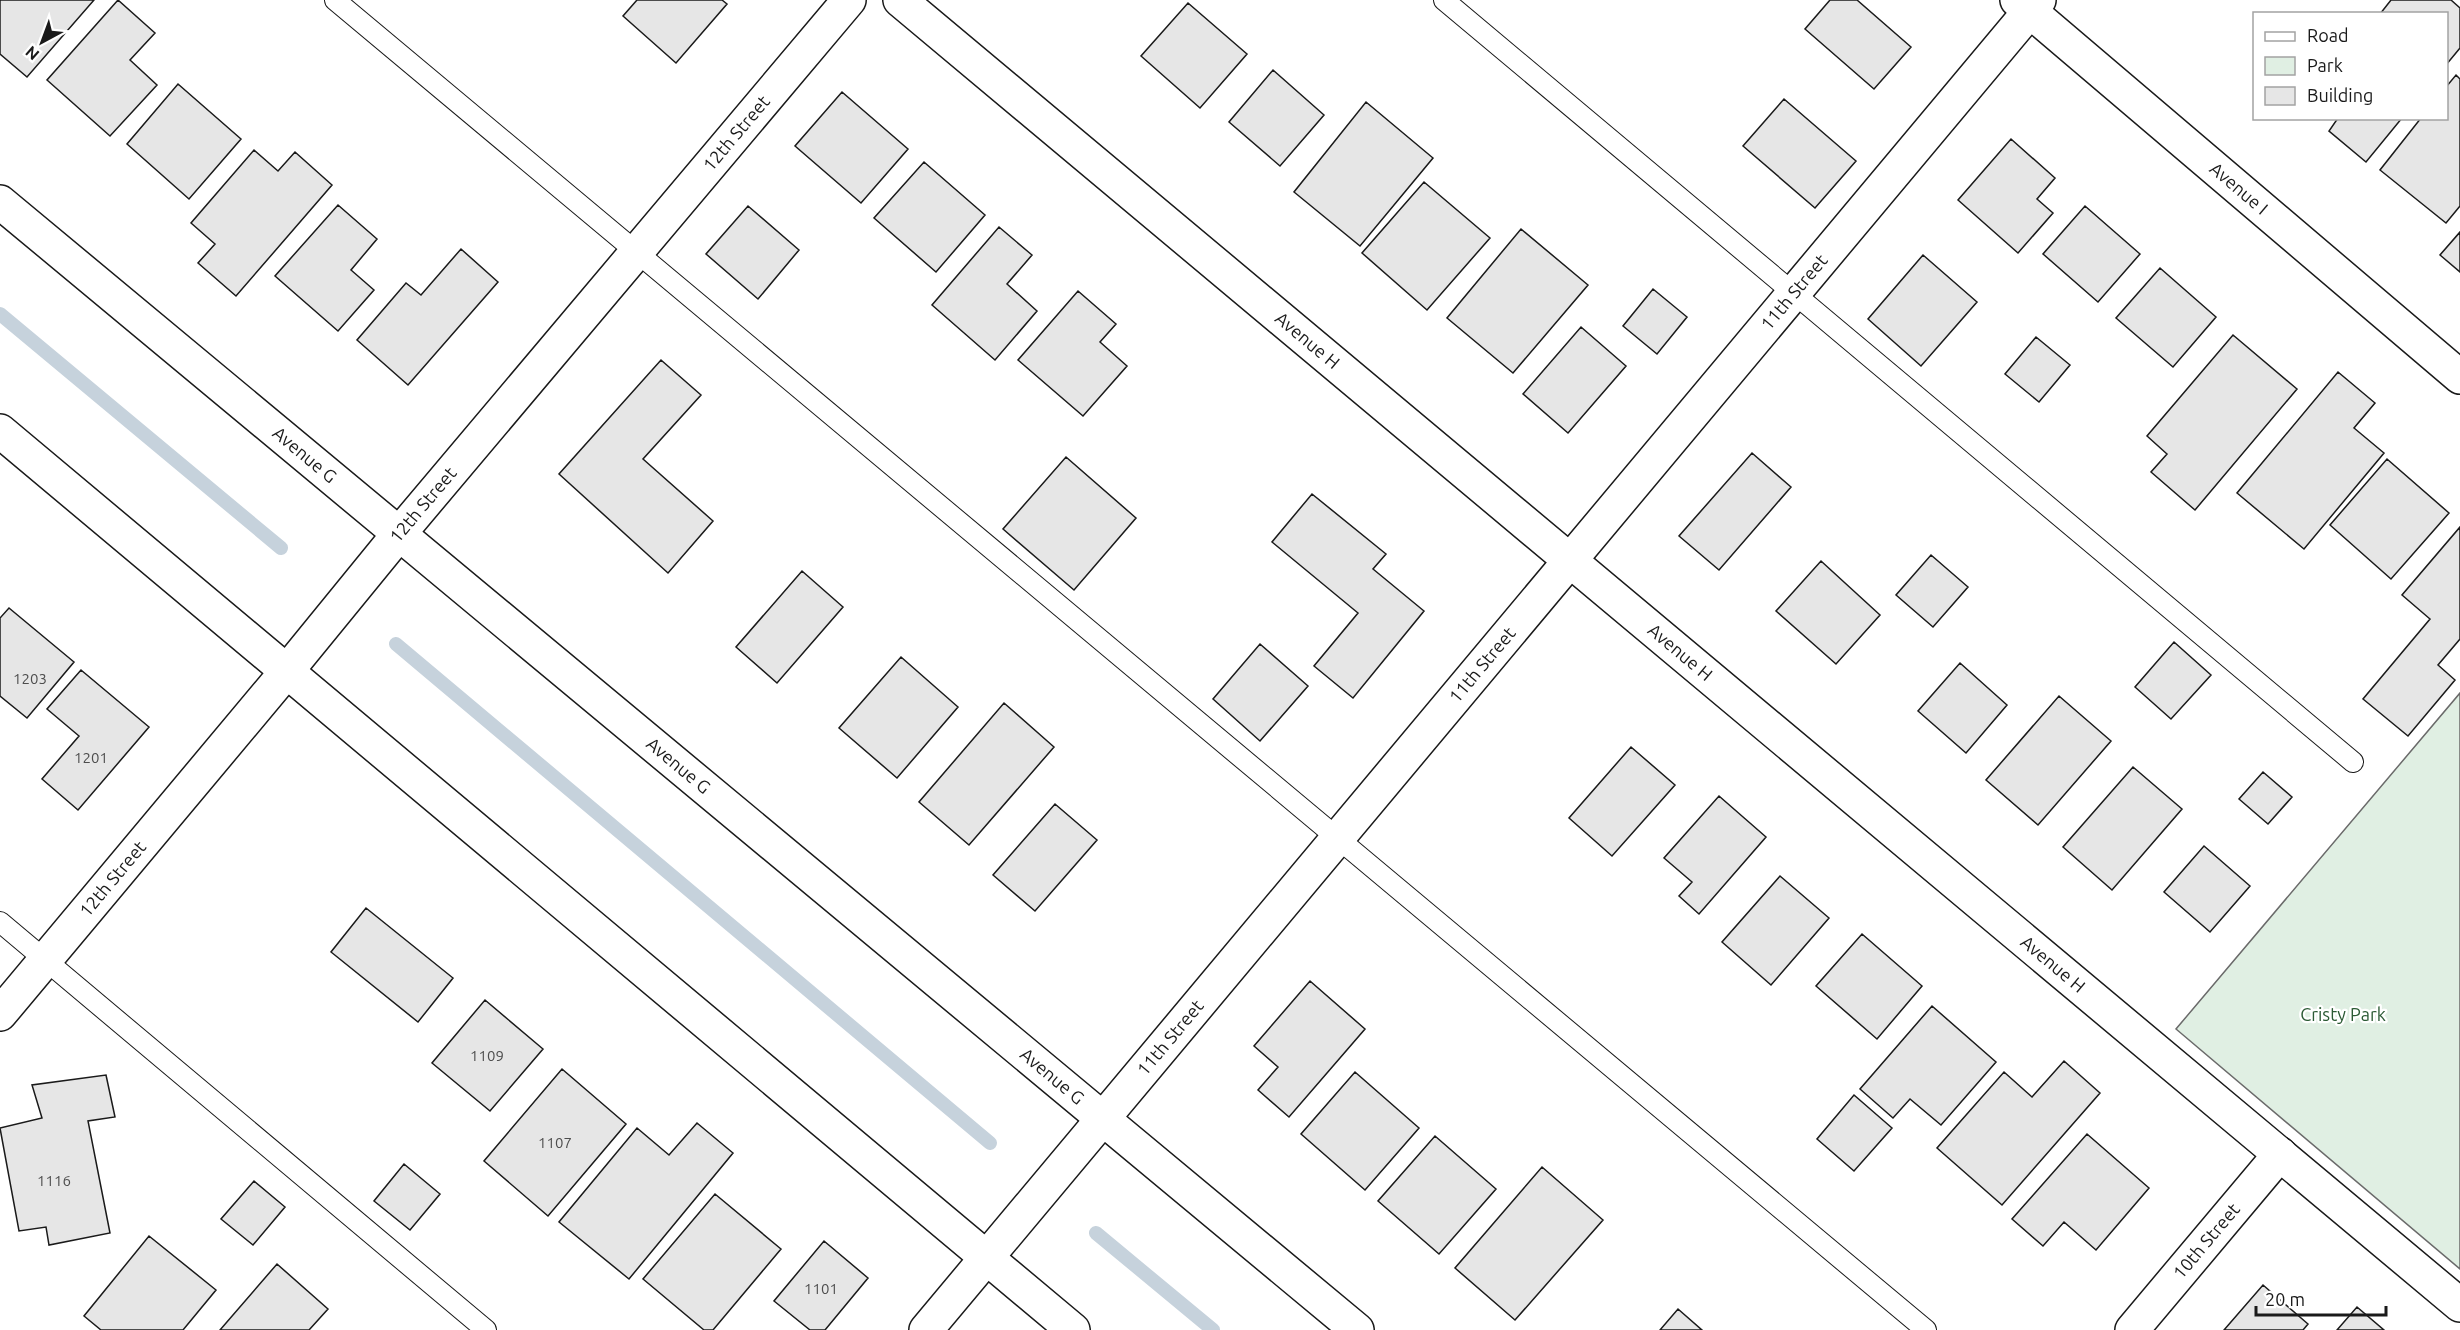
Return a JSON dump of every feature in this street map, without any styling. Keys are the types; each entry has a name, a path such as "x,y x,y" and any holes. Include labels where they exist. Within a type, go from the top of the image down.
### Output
{"street":[{"name":"12th Street","path":"0,1014 398,535 849,0"},
{"name":"Avenue H","path":"900,0 2460,1305"},
{"name":"11th Street","path":"926,1330 1794,293 2029,4"},
{"name":"Avenue I","path":"2029,4 2460,377"},
{"name":"Avenue G","path":"0,202 398,535 1104,1117 1357,1330"},
{"path":"0,431 1073,1330"},
{"name":"10th Street","path":"2132,1330 2280,1154"}],"lane":[{"path":"335,0 1926,1330"},
{"path":"1444,0 2354,762"},
{"path":"0,922 486,1330"}],"green space":[{"name":"Cristy Park","path":"2460,693 2460,1269 2176,1029"}],"building":[{"path":"0,0 94,0 27,77 0,54"},
{"path":"118,0 155,33 130,60 157,85 110,136 47,80"},
{"path":"637,0 722,0 727,4 676,63 623,16"},
{"path":"1830,0 1857,0 1911,47 1874,89 1805,29"},
{"path":"2391,0 2451,0 2460,8 2460,48 2448,63 2448,12 2382,12"},
{"path":"1188,3 1247,54 1200,108 1141,56"},
{"path":"1273,70 1324,115 1280,166 1229,122"},
{"path":"2456,75 2460,79 2460,206 2446,223 2380,170 2419,120 2448,120 2448,85"},
{"path":"178,84 241,139 189,199 127,144"},
{"path":"842,92 908,149 861,203 795,146"},
{"path":"1784,99 1856,161 1815,208 1743,146"},
{"path":"1366,102 1433,158 1360,246 1294,192"},
{"path":"2337,120 2400,120 2366,162 2329,131"},
{"path":"2011,139 2055,178 2037,199 2053,213 2018,253 1958,200"},
{"path":"254,150 278,171 295,152 332,185 236,296 198,263 215,244 191,223"},
{"path":"924,162 985,215 936,272 874,218"},
{"path":"1424,182 1490,238 1427,310 1362,253"},
{"path":"338,205 377,239 351,270 374,290 338,331 275,276"},
{"path":"748,206 799,250 758,299 706,254"},
{"path":"2085,206 2140,254 2098,302 2043,254"},
{"path":"999,227 1032,255 1007,284 1037,311 995,360 932,305"},
{"path":"1521,229 1588,285 1513,373 1447,318"},
{"path":"2460,232 2460,272 2440,255"},
{"path":"461,249 498,282 408,385 357,340 406,283 421,295"},
{"path":"1923,255 1977,302 1921,366 1868,319"},
{"path":"2160,268 2216,317 2173,367 2116,318"},
{"path":"1653,289 1687,317 1657,354 1623,326"},
{"path":"1078,291 1116,324 1100,342 1127,366 1083,416 1018,360"},
{"path":"1581,327 1626,366 1568,433 1523,394"},
{"path":"2233,335 2297,389 2195,510 2151,472 2167,454 2147,436"},
{"path":"2036,337 2070,365 2039,402 2005,374"},
{"path":"661,360 701,395 643,459 713,521 668,573 559,474"},
{"path":"2338,372 2375,403 2354,428 2384,453 2304,549 2237,493"},
{"path":"1752,453 1791,487 1719,570 1679,536"},
{"path":"1066,457 1136,518 1074,590 1003,529"},
{"path":"2387,459 2449,513 2391,579 2330,525"},
{"path":"1312,494 1386,554 1373,569 1424,611 1353,698 1314,666 1358,613 1272,542"},
{"path":"2460,527 2460,639 2438,665 2455,680 2408,736 2363,699 2430,619 2402,595"},
{"path":"1931,555 1968,587 1933,627 1896,595"},
{"path":"1821,561 1880,615 1836,664 1776,611"},
{"path":"802,571 843,607 777,683 736,647"},
{"path":"9,608 74,662 27,718 0,696 0,618"},
{"path":"2174,642 2211,675 2171,719 2135,687"},
{"path":"1260,644 1308,686 1260,741 1213,699"},
{"path":"901,657 958,707 897,778 839,728"},
{"path":"1960,663 2007,705 1966,753 1918,711"},
{"path":"81,670 149,727 78,810 42,779 79,736 47,709"},
{"path":"2059,696 2111,741 2038,825 1986,780"},
{"path":"1004,703 1054,747 969,845 919,802"},
{"path":"1631,747 1675,785 1612,856 1569,818"},
{"path":"2133,767 2182,809 2112,890 2063,847"},
{"path":"2263,772 2292,797 2268,824 2239,799"},
{"path":"1719,796 1766,837 1699,914 1679,896 1692,882 1664,858"},
{"path":"1055,804 1097,840 1035,911 993,875"},
{"path":"2204,846 2250,886 2210,932 2164,892"},
{"path":"1780,876 1829,918 1771,985 1722,942"},
{"path":"366,908 453,978 418,1022 331,952"},
{"path":"1862,934 1922,986 1877,1039 1816,986"},
{"path":"1310,981 1365,1029 1289,1117 1258,1090 1278,1067 1254,1046"},
{"path":"485,1000 543,1049 490,1111 432,1063"},
{"path":"1932,1006 1996,1062 1941,1125 1910,1099 1893,1118 1860,1089"},
{"path":"2064,1061 2100,1093 2002,1205 1937,1148 2004,1072 2032,1097"},
{"path":"562,1069 626,1124 548,1216 484,1161"},
{"path":"1355,1072 1419,1128 1365,1190 1301,1134"},
{"path":"106,1075 115,1117 88,1121 110,1233 49,1245 46,1227 19,1231 0,1128 42,1118 32,1085"},
{"path":"1854,1095 1892,1128 1854,1171 1817,1139"},
{"path":"697,1123 733,1153 629,1279 559,1222 637,1128 669,1155"},
{"path":"2087,1134 2149,1188 2096,1250 2064,1222 2043,1246 2012,1219"},
{"path":"1435,1136 1496,1189 1439,1254 1378,1201"},
{"path":"404,1164 440,1194 410,1230 374,1201"},
{"path":"1542,1167 1603,1220 1515,1320 1455,1268"},
{"path":"254,1181 285,1207 253,1245 221,1219"},
{"path":"715,1194 781,1249 713,1330 704,1330 643,1279"},
{"path":"149,1236 216,1290 183,1330 101,1330 84,1316"},
{"path":"824,1241 868,1278 825,1330 810,1330 774,1301"},
{"path":"277,1264 328,1309 309,1330 220,1330"},
{"path":"2263,1285 2308,1324 2303,1330 2224,1330"},
{"path":"2357,1307 2384,1330 2337,1330"},
{"path":"1678,1309 1702,1330 1660,1330"}],"waterway":[{"path":"0,314 281,548"},
{"path":"396,644 990,1143"},
{"path":"1096,1233 1213,1330"}]}
